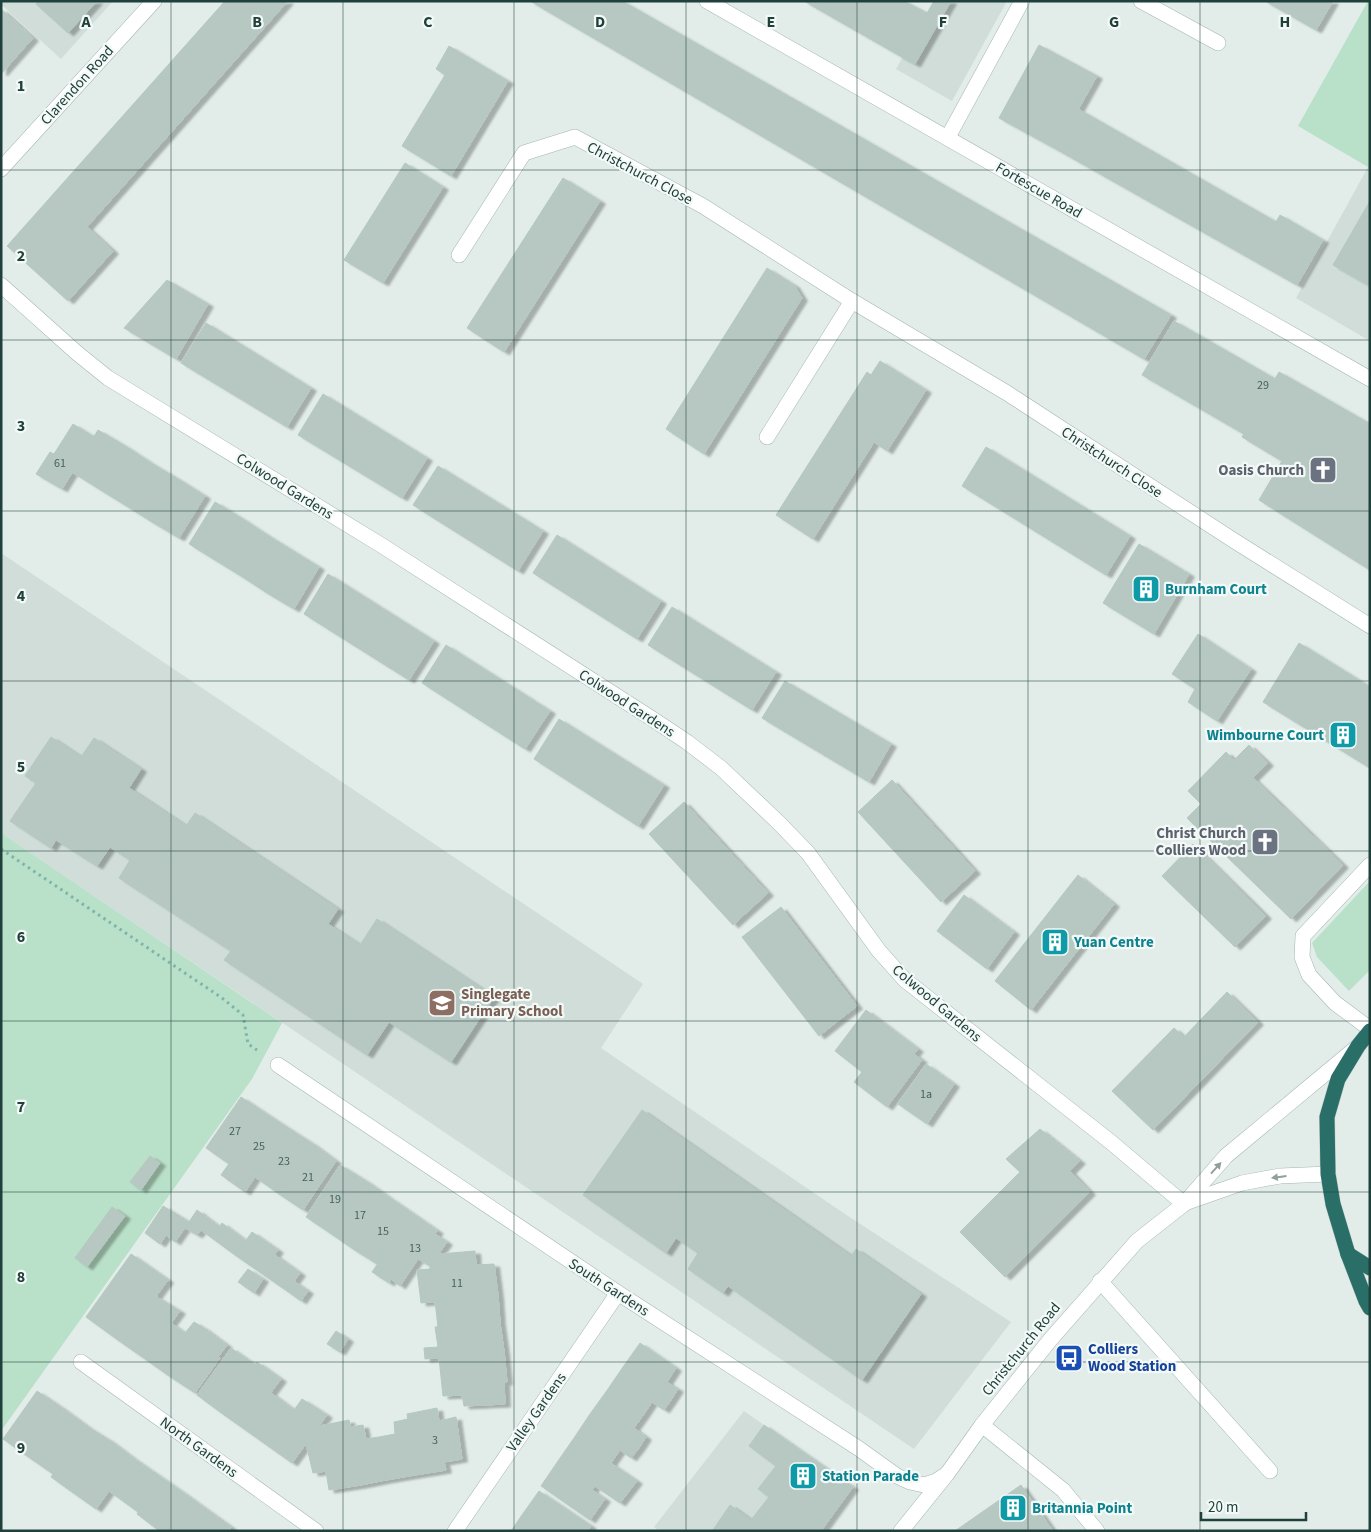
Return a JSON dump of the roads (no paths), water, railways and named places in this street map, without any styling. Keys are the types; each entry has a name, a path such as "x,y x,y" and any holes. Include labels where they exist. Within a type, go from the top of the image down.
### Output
{"highway":[{"name":"Christchurch Road","path":"1328,1174 1327,1117 1338,1079 1370,1030"},
{"path":"1328,1174 1332,1204 1348,1254 1370,1308"},
{"path":"1348,1254 1370,1268"}],"street":[{"name":"Clarendon Road","path":"1,169 154,1"},
{"name":"Fortescue Road","path":"707,1 1370,379"},
{"path":"948,137 1022,1"},
{"path":"1141,1 1218,43"},
{"name":"Christchurch Close","path":"459,255 524,153 575,138 703,206 852,301 1007,393 1233,540 1370,626"},
{"name":"Colwood Gardens","path":"1,285 108,378 381,545 651,718 721,768 808,854 879,951 905,980 1112,1143 1184,1204"},
{"path":"767,438 852,301"},
{"path":"1370,865 1303,936 1302,957 1309,975 1335,1003 1370,1030"},
{"name":"Christchurch Road","path":"901,1531 1050,1340 1136,1241 1184,1204 1226,1156 1358,1046"},
{"name":"South Gardens","path":"278,1065 618,1294 850,1443 897,1476 910,1482 924,1485 936,1482 947,1474"},
{"name":"Christchurch Road","path":"1184,1204 1242,1183 1280,1176 1328,1174"},
{"path":"1100,1281 1270,1471"},
{"name":"Valley Gardens","path":"455,1531 618,1294"},
{"name":"North Gardens","path":"81,1362 316,1531"},
{"path":"982,1425 1063,1490 1097,1531"}],"place":[{"name":"Oasis Church","path":"1323,470"},
{"name":"Burnham Court","path":"1146,589"},
{"name":"Wimbourne Court","path":"1343,735"},
{"name":"Christ Church Colliers Wood","path":"1265,842"},
{"name":"Yuan Centre","path":"1055,942"},
{"name":"Singlegate Primary School","path":"442,1003"},
{"name":"Colliers Wood Station","path":"1069,1358"},
{"name":"Station Parade","path":"803,1476"},
{"name":"Britannia Point","path":"1013,1508"}]}
